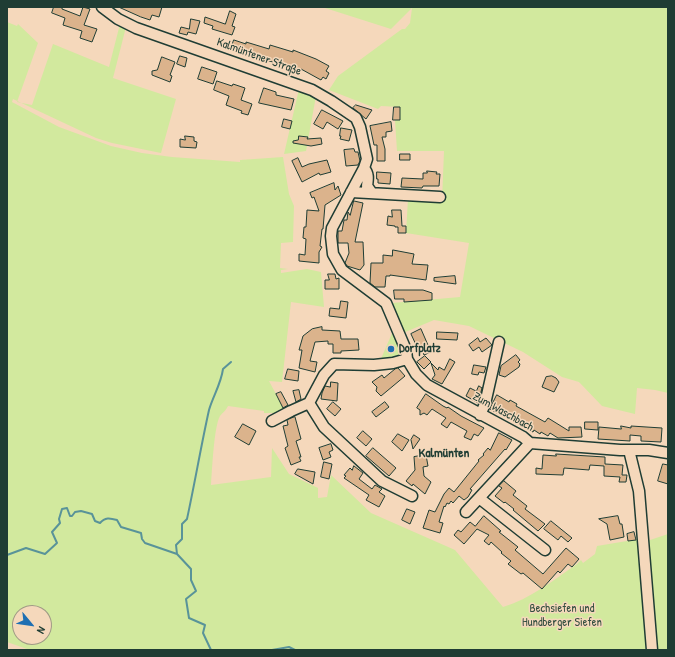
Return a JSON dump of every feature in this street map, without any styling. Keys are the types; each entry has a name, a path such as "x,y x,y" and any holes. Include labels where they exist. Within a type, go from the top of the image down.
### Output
{"street":[{"name":"Kalmüntener Straße","path":"102,7 118,19 136,28 304,87 331,101 354,117 358,122 367,158 364,168 331,231 333,253 342,270 386,303 406,350 407,359"},
{"name":"Kalmüntener Straße","path":"364,168 367,172 367,186 372,193"},
{"path":"351,192 440,197"},
{"path":"480,415 484,406 499,342"},
{"path":"272,421 309,403 324,375 334,364 374,366 407,359"},
{"name":"Zum Waschbach","path":"407,359 416,374 427,385 523,437 530,443 649,450 668,453"},
{"path":"309,403 324,427 382,481 412,496"},
{"path":"466,512 530,443"},
{"path":"629,450 639,491 652,650"},
{"path":"479,498 545,550"}],"green space":[{"path":"322,7 668,7 668,393 637,388 635,414 602,406 579,382 562,377 523,352 469,326 434,320 403,333 392,303 460,297 469,243 406,233 408,199 442,201 444,151 397,151 395,120 400,120 400,107 381,106 378,109 329,90 338,76 402,29 405,29 410,23 412,8 391,29"},
{"name":"Bechsiefen und Hundberger Siefen","path":"7,22 17,26 18,24 38,43 17,101 13,99 12,102 59,127 111,146 142,153 172,157 240,162 240,160 283,157 289,194 294,206 293,242 281,243 280,268 288,269 281,270 281,273 307,269 321,272 324,307 291,302 282,382 269,381 285,411 282,413 264,413 264,411 228,406 220,416 216,429 211,485 271,477 272,448 289,474 318,488 318,498 327,497 331,475 371,513 455,550 503,607 513,604 542,588 581,560 583,563 595,554 597,546 639,539 649,650 30,650 16,645 52,645 52,605 12,605 12,644 7,642"},
{"path":"120,24 126,27 113,78 176,99 161,153 112,143 96,138 21,103 32,105 53,44 109,67"},
{"path":"299,89 316,96 306,151 284,154"},
{"path":"393,331 400,344 401,354 399,357 380,361"},
{"path":"668,534 668,650 655,650 647,541"}],"building":[{"path":"54,7 62,7 62,9 80,16 83,7 90,9 84,25 97,29 92,42 80,38 82,31 63,25 65,18 52,13"},
{"path":"119,7 162,7 159,17 152,15 150,20"},
{"path":"230,11 236,14 232,26 235,27 232,35 212,29 213,26 204,23 205,17 225,24"},
{"path":"191,19 200,21 196,34 188,32 187,35 179,33 181,27 189,29"},
{"path":"234,40 269,49 270,45 293,52 293,50 329,66 326,71 329,73 326,79 323,77 321,80 301,69 301,71 280,62 279,64 231,49"},
{"path":"180,56 187,58 185,67 177,64"},
{"path":"162,57 175,62 170,75 172,76 170,82 152,75 152,71 157,70"},
{"path":"202,67 217,72 213,84 198,79"},
{"path":"217,81 232,86 233,84 245,88 241,100 252,104 248,115 226,105 229,96 214,90"},
{"path":"264,88 276,92 276,95 294,99 291,110 259,103"},
{"path":"356,105 372,110 366,119 353,108"},
{"path":"394,107 400,107 400,120 393,120"},
{"path":"322,110 343,121 338,129 327,122 323,129 314,124"},
{"path":"284,119 292,121 290,129 282,127"},
{"path":"391,122 392,131 386,132 386,137 382,137 385,149 385,161 377,161 377,145 374,145 370,126"},
{"path":"341,128 352,130 349,141 340,139"},
{"path":"185,136 194,137 194,141 197,142 196,148 180,147 180,139 185,140"},
{"path":"299,136 308,137 307,139 321,138 322,144 311,146 293,143 293,141 298,140"},
{"path":"354,149 355,152 358,152 360,161 358,165 346,166 344,150"},
{"path":"400,154 410,154 410,160 400,160"},
{"path":"298,158 302,167 327,160 331,172 320,175 319,173 302,182 292,161"},
{"path":"427,171 437,172 436,174 440,174 439,186 423,186 422,188 401,187 402,178 423,179 423,173 427,173"},
{"path":"377,172 391,173 390,184 378,183"},
{"path":"334,183 335,190 338,186 341,195 325,205 320,246 322,247 319,252 319,263 299,261 299,254 305,255 306,239 303,238 304,227 306,227 307,210 319,211 314,197 312,198 310,193"},
{"path":"354,201 363,203 355,242 363,242 364,265 360,270 347,266 345,263 349,253 348,243 338,243 338,231 342,231 344,220 347,220 348,212 350,215"},
{"path":"392,210 401,210 402,226 406,226 406,233 398,233 398,227 387,225 388,216 392,217"},
{"path":"393,250 414,254 412,264 428,265 426,280 390,275 386,276 385,287 375,287 370,283 371,263 383,263 383,255 392,256"},
{"path":"328,274 335,274 336,279 339,278 339,289 325,289 325,280 329,280"},
{"path":"455,276 456,284 434,281 434,278"},
{"path":"394,290 423,290 432,293 432,300 404,302 404,299 395,299"},
{"path":"341,301 348,302 346,318 329,316 330,308 339,309"},
{"path":"322,327 322,330 340,331 341,339 358,339 359,350 333,353 333,344 328,344 328,341 315,342 310,361 317,362 315,372 299,368 302,350 299,350 303,336 312,329"},
{"path":"421,329 431,352 424,355 420,345 417,347 411,334"},
{"path":"437,332 458,333 457,340 437,339"},
{"path":"478,338 480,342 486,338 492,345 482,352 479,347 473,351 469,345"},
{"path":"516,355 520,360 518,362 520,364 519,367 505,377 499,375 501,366"},
{"path":"425,356 431,362 424,369 417,362"},
{"path":"450,359 455,362 442,384 432,379 435,375 431,363 438,370 439,367 444,370"},
{"path":"474,365 486,367 484,373 479,372 478,375 472,374"},
{"path":"398,368 405,376 381,396 376,391 377,387 372,382 382,375 384,378"},
{"path":"288,369 299,371 298,381 285,379"},
{"path":"552,376 559,382 554,392 542,387 546,377"},
{"path":"331,382 338,383 337,401 321,399 325,386 330,387"},
{"path":"479,386 482,388 478,403 466,396 470,388 476,391"},
{"path":"299,390 301,399 296,402 293,391"},
{"path":"281,392 288,405 283,408 276,394"},
{"path":"426,394 443,406 448,407 461,416 484,428 478,436 474,434 471,440 464,437 467,431 451,422 447,428 441,424 446,418 432,409 427,415 424,413 420,415 420,410 417,408"},
{"path":"497,395 509,402 510,400 517,404 516,406 545,422 548,418 569,431 569,427 581,427 582,437 558,438 550,433 548,436 541,432 540,434 534,430 533,432 519,425 521,421 499,409 497,413 490,409"},
{"path":"333,402 341,409 335,416 327,409"},
{"path":"385,402 389,407 376,417 372,412"},
{"path":"295,417 301,439 296,441 301,461 291,465 285,448 288,446 283,426 288,425 287,420"},
{"path":"585,422 598,422 598,430 585,429"},
{"path":"243,424 256,431 249,445 235,437"},
{"path":"621,426 631,428 631,426 662,428 661,442 641,441 641,436 630,435 630,441 598,439 599,427 621,429"},
{"path":"363,431 372,439 366,446 357,438"},
{"path":"499,433 512,440 506,450 505,449 470,489 472,490 468,497 464,500 459,496 453,503 451,501 449,504 447,503 445,507 444,506 439,522 443,523 440,533 423,528 429,510 435,512 444,494 449,488 454,492 488,448 490,450"},
{"path":"398,434 409,440 402,451 392,442"},
{"path":"414,435 420,439 413,449 411,440"},
{"path":"331,444 333,450 329,452 331,457 323,460 319,448"},
{"path":"373,448 396,468 389,476 366,456"},
{"path":"556,454 605,457 605,464 623,465 622,475 627,475 626,482 619,482 620,477 604,476 604,466 590,465 589,470 564,468 563,475 536,474 536,468 542,469 543,455 556,456"},
{"path":"426,455 428,466 423,467 424,476 431,482 425,494 413,484 412,486 406,481 415,470 414,457"},
{"path":"324,462 332,464 329,479 321,477"},
{"path":"663,464 668,465 668,484 658,481"},
{"path":"354,466 363,473 359,479 372,489 375,485 382,489 379,492 385,496 379,507 366,500 369,495 344,478 346,476 344,475 350,468 352,470"},
{"path":"298,469 315,472 313,484 295,474"},
{"path":"504,481 516,491 513,495 527,506 525,509 545,524 538,531 513,510 514,509 495,496 502,488 499,486"},
{"path":"407,509 415,512 410,524 402,520"},
{"path":"484,516 501,531 499,532 518,547 515,550 543,574 566,548 579,559 572,567 568,564 560,573 558,571 542,589 523,573 521,574 508,564 511,561 491,542 489,545 484,541 489,535 477,529 464,544 454,535 458,530 461,532 470,522 475,526"},
{"path":"618,516 620,524 622,524 624,537 610,540 607,524 599,519"},
{"path":"551,521 572,538 568,542 561,536 558,540 544,529"},
{"path":"634,532 636,540 628,541 627,534"}],"waterway":[{"path":"177,554 176,545 182,539 182,524 187,519 209,410 221,380 223,369 231,362"},
{"path":"7,555 26,548 45,554 57,543 52,532 60,523 59,519 62,509 67,508 70,516 72,516 75,512 81,511 92,514 95,521 100,523 108,518 117,520 121,527 141,533 142,539 145,543 177,554 191,569 191,580 196,591 186,599 189,618 205,625 203,633 211,650"},
{"path":"272,650 289,647 295,650"}],"place":[{"name":"Dorfplatz","path":"391,349"}],"district":[{"name":"Kalmünten","path":"444,454"}]}
